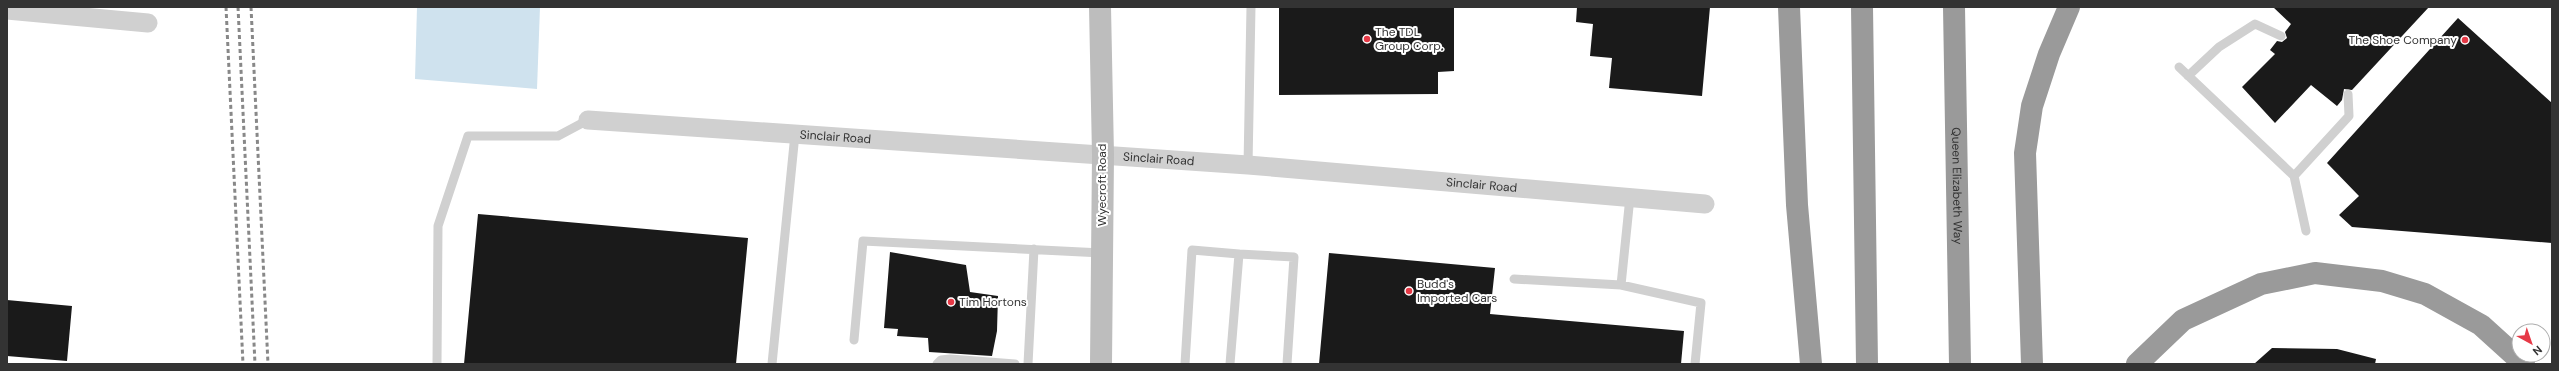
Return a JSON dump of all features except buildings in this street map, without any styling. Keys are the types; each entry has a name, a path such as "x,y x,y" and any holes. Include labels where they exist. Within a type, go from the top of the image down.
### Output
{"highway":[{"path":"1789,7 1797,205 1811,364"},
{"path":"1862,7 1866,364"},
{"name":"Queen Elizabeth Way","path":"1954,7 1960,364"},
{"path":"2032,364 2025,153 2032,106 2049,54 2069,7"},
{"path":"2136,364 2183,320 2261,284 2315,273 2382,281 2425,294 2481,325 2524,364"}],"street":[{"name":"Wyecroft Road","path":"1100,7 1103,155 1101,364"},
{"path":"7,10 148,23"},
{"name":"Sinclair Road","path":"588,120 1248,165 1705,204"}],"lane":[{"path":"1248,165 1251,7"},
{"path":"2188,76 2219,47 2255,24 2281,36"},
{"path":"2179,67 2294,176 2306,231"},
{"path":"2294,176 2349,116 2348,94"},
{"path":"437,364 438,226 468,136 558,136 588,120"},
{"path":"772,364 795,134"},
{"path":"1621,285 1630,197"},
{"path":"854,340 864,240 1102,253"},
{"path":"1028,364 1034,249"},
{"path":"1185,364 1192,250 1294,257 1287,364"},
{"path":"1230,364 1239,254"},
{"path":"1514,279 1621,285 1701,303 1695,364"},
{"path":"937,364 941,360 950,359 1015,364"}],"water":[{"path":"417,7 540,7 537,89 415,79"}],"railway":[{"path":"226,7 243,364"},
{"path":"238,7 255,364"},
{"path":"251,7 268,364"}],"place":[{"name":"The TDL Group Corp.","path":"1367,39"},
{"name":"The Shoe Company","path":"2465,40"},
{"name":"Budd's Imported Cars","path":"1409,291"},
{"name":"Tim Hortons","path":"951,302"}]}
